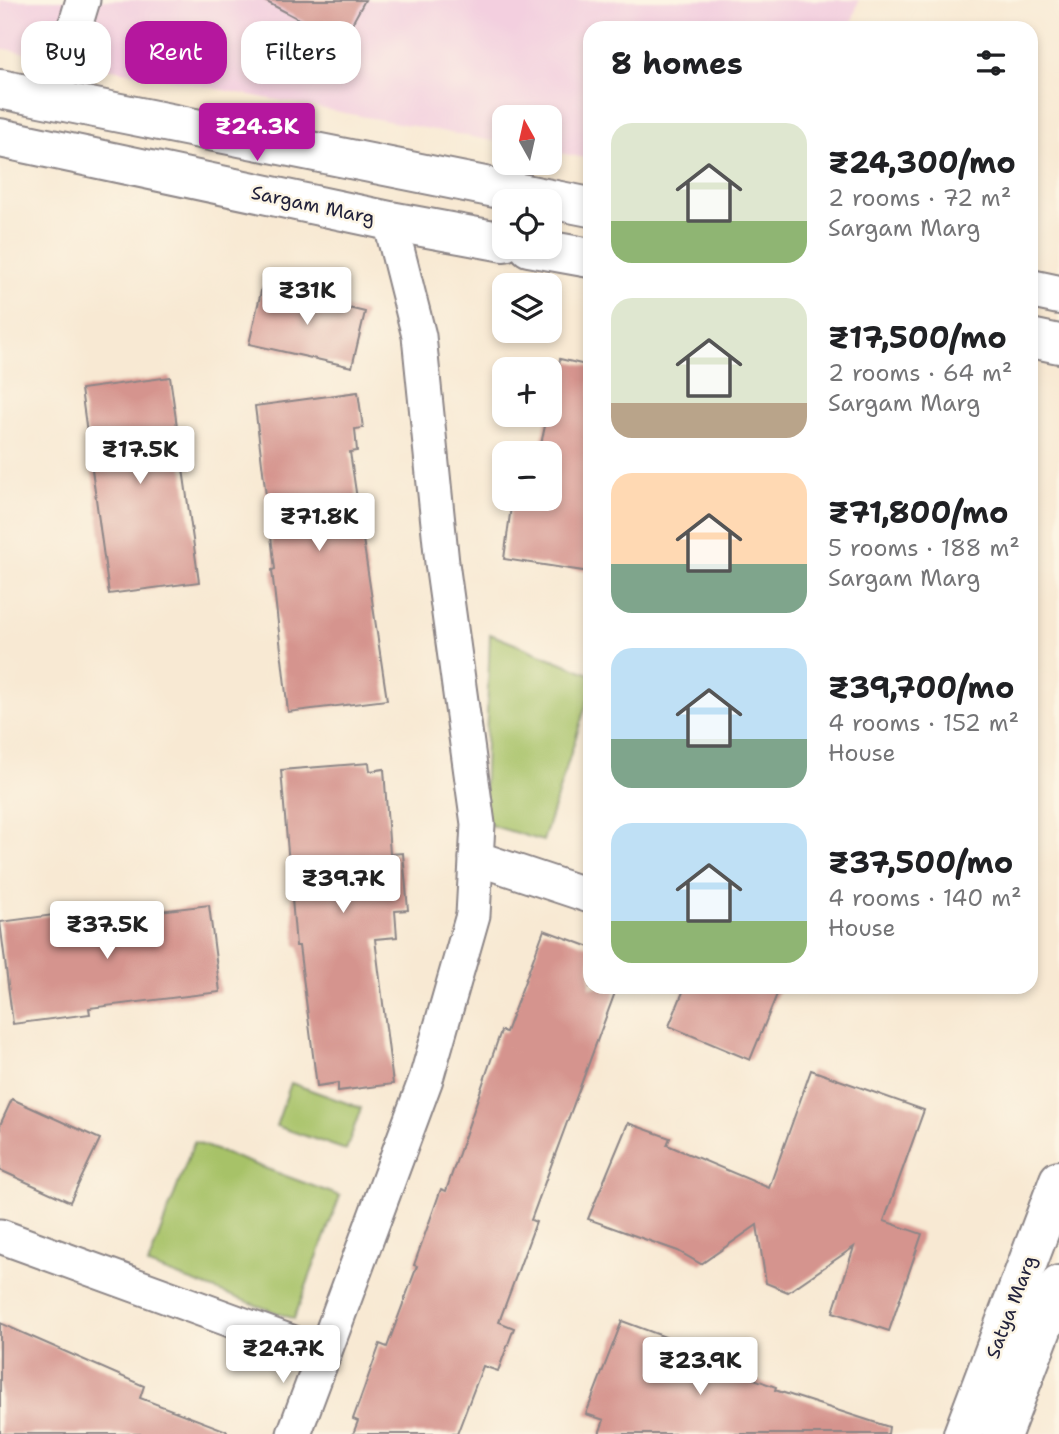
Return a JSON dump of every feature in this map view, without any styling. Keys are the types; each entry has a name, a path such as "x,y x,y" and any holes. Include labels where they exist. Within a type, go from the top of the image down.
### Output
{"main road":[{"path":"0,89 583,206"},
{"name":"Sargam Marg","path":"0,138 390,221 492,240"},
{"path":"562,253 583,257"},
{"path":"1038,290 1059,295"},
{"path":"1038,340 1059,344"},
{"name":"Satya Marg","path":"963,1434 1059,1181"},
{"name":"Satya Marg","path":"1002,1434 1059,1284"}],"street":[{"path":"53,99 83,0"},
{"path":"293,1434 426,1079 473,915 478,824 442,563 419,336 390,221"},
{"path":"475,858 583,895"},
{"path":"0,1236 324,1354"}],"shaded area":[{"path":"0,0 859,0 852,21 583,21 583,158 562,153 562,105 492,105 492,141 191,84 227,84 227,21 125,21 125,72 111,69 111,21 21,21 21,52 0,48"}],"green space":[{"path":"490,634 583,671 583,715 543,841 483,823"},
{"path":"291,1083 361,1108 346,1150 276,1126"},
{"path":"194,1142 340,1196 294,1319 148,1265"}],"building":[{"path":"263,0 365,0 354,21 302,21"},
{"path":"262,287 365,312 352,367 249,344"},
{"path":"562,359 583,364 583,571 504,559 510,511 562,511 562,441 542,441 545,427 562,427"},
{"path":"170,377 199,582 109,594 81,389"},
{"path":"358,392 363,428 355,429 357,451 350,452 387,700 288,712 272,570 275,569 255,406"},
{"path":"369,763 370,771 384,769 390,854 403,853 408,910 395,911 397,937 375,939 393,1084 338,1091 338,1083 317,1086 299,946 296,946 281,770"},
{"path":"209,905 220,992 89,1008 90,1014 13,1024 0,922 76,912 77,921"},
{"path":"544,930 583,944 583,994 614,994 531,1220 536,1222 499,1322 514,1328 498,1371 483,1366 457,1434 353,1434 358,1421 353,1419 380,1344 387,1347 417,1266 414,1265 441,1189 446,1191 501,1031 506,1032"},
{"path":"682,994 777,994 750,1060 669,1026"},
{"path":"811,1070 924,1110 884,1221 922,1234 889,1331 833,1312 854,1247 788,1292 766,1283 757,1225 701,1264 678,1251 588,1219 628,1123 670,1138 667,1145 769,1188"},
{"path":"12,1099 100,1139 70,1202 0,1170 0,1125"},
{"path":"622,1321 679,1342 676,1351 776,1387 775,1390 889,1427 888,1434 599,1434 604,1420 586,1414"},
{"path":"0,1323 144,1386 140,1398 227,1431 226,1434 0,1434"}]}
